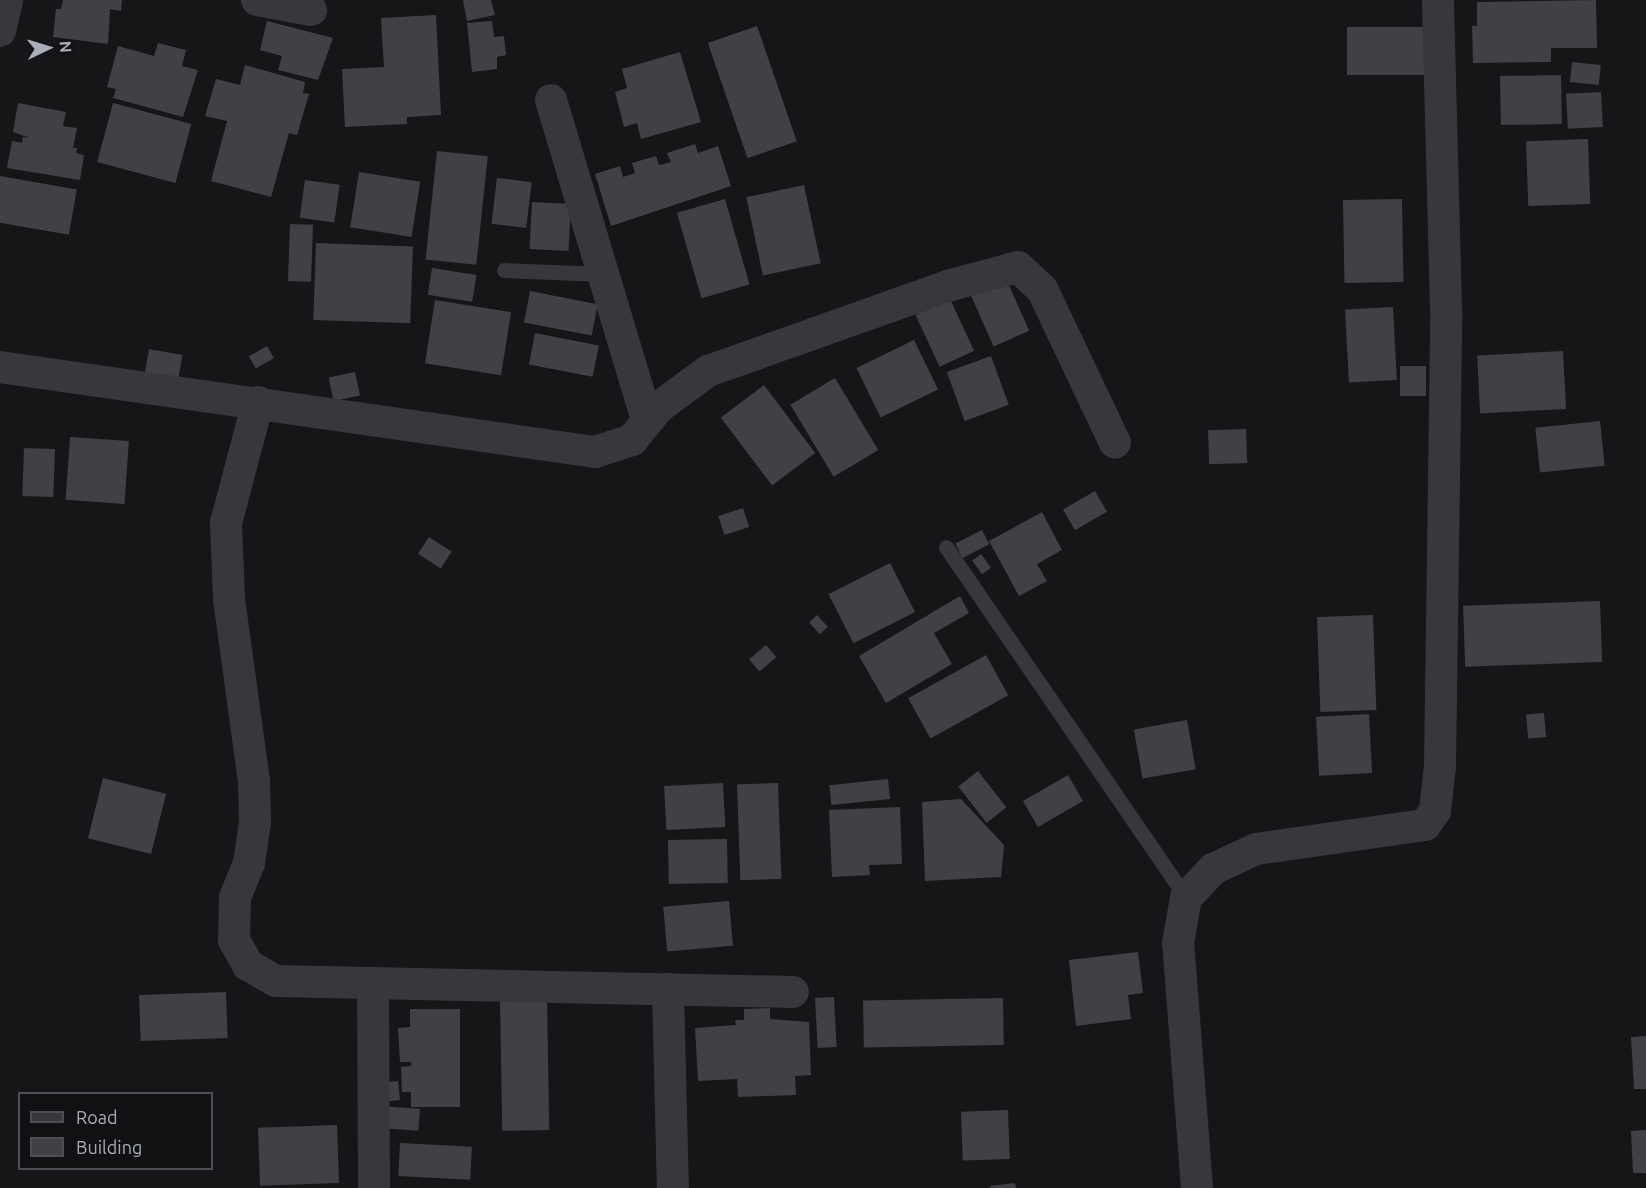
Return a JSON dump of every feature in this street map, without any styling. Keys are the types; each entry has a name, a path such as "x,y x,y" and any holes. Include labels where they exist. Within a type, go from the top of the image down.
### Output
{"street":[{"path":"0,31 7,0"},
{"path":"257,0 311,10"},
{"path":"1197,1188 1178,942 1186,898 1213,868 1256,849 1416,827 1425,825 1435,811 1440,766 1446,309 1438,0"},
{"path":"551,100 647,421"},
{"path":"0,367 258,402 595,452 632,440 659,407 708,371 951,285 1018,267 1042,289 1115,443"},
{"path":"258,402 226,523 229,599 254,781 255,822 249,863 235,897 234,939 248,965 276,981 793,992"},
{"path":"373,983 374,1188"},
{"path":"668,989 673,1188"}],"lane":[{"path":"504,270 603,274"},
{"path":"946,547 1186,898"}],"building":[{"path":"63,0 122,0 121,11 110,9 108,44 53,37 56,9 61,9"},
{"path":"463,0 491,0 495,15 467,21"},
{"path":"1596,0 1597,48 1551,48 1551,62 1473,63 1472,26 1477,26 1477,2"},
{"path":"436,15 441,115 407,117 407,124 345,127 342,69 384,67 381,18"},
{"path":"267,21 333,38 318,80 278,70 282,56 260,50"},
{"path":"492,21 494,37 504,36 506,55 497,57 497,69 472,72 467,23"},
{"path":"757,26 797,141 748,158 708,43"},
{"path":"1347,27 1425,27 1425,75 1347,75"},
{"path":"158,43 186,50 182,66 198,70 183,117 113,98 116,89 107,87 118,46 154,56"},
{"path":"680,52 701,122 641,139 637,123 624,127 615,92 627,88 622,69"},
{"path":"1572,62 1601,65 1599,85 1570,82"},
{"path":"245,65 305,82 303,93 309,94 297,135 289,133 271,197 211,181 227,121 205,116 216,79 240,85"},
{"path":"1561,75 1562,124 1501,125 1500,76"},
{"path":"1601,92 1603,127 1568,129 1566,94"},
{"path":"18,103 66,112 63,126 77,128 73,148 77,148 76,153 84,155 80,180 7,168 12,141 22,143 23,137 30,138 13,132"},
{"path":"113,103 191,124 175,183 97,162"},
{"path":"1588,139 1590,204 1528,206 1526,141"},
{"path":"695,144 698,153 718,146 731,186 611,226 595,174 620,166 623,177 635,173 632,163 656,156 659,165 671,162 667,153"},
{"path":"437,151 488,156 476,265 426,259"},
{"path":"359,172 420,182 411,237 350,227"},
{"path":"0,176 77,190 69,235 0,223"},
{"path":"497,178 532,182 526,228 491,224"},
{"path":"305,180 340,185 334,223 300,218"},
{"path":"804,185 821,263 763,276 746,197"},
{"path":"725,199 750,285 701,298 677,213"},
{"path":"1402,199 1403,282 1344,283 1343,200"},
{"path":"532,202 571,204 568,251 530,249"},
{"path":"290,224 313,225 311,282 288,281"},
{"path":"316,243 413,246 410,323 313,320"},
{"path":"432,268 476,275 472,302 428,295"},
{"path":"1004,274 1029,331 994,347 968,290"},
{"path":"530,291 598,304 592,336 524,322"},
{"path":"950,299 974,351 940,367 916,315"},
{"path":"435,300 511,312 501,375 425,363"},
{"path":"1393,307 1397,380 1349,382 1345,310"},
{"path":"535,333 599,345 593,377 529,364"},
{"path":"914,340 938,389 881,417 856,368"},
{"path":"267,346 274,358 256,369 249,356"},
{"path":"149,349 182,355 178,380 145,374"},
{"path":"1563,351 1566,409 1480,413 1477,356"},
{"path":"991,356 1009,405 965,421 947,372"},
{"path":"1400,366 1426,366 1426,396 1400,396"},
{"path":"355,372 360,395 334,401 329,378"},
{"path":"835,378 878,450 834,477 790,405"},
{"path":"764,385 815,453 772,485 721,417"},
{"path":"1600,421 1605,466 1540,473 1535,428"},
{"path":"1246,429 1247,463 1209,464 1208,430"},
{"path":"70,437 129,441 124,504 66,500"},
{"path":"24,448 55,449 53,497 22,496"},
{"path":"1095,491 1107,512 1075,530 1063,510"},
{"path":"743,508 749,527 724,535 718,516"},
{"path":"1042,512 1062,550 1037,564 1047,581 1019,596 989,541"},
{"path":"982,530 989,544 963,558 955,544"},
{"path":"429,537 452,552 441,568 418,554"},
{"path":"981,554 991,568 982,574 972,560"},
{"path":"890,563 915,612 853,643 829,594"},
{"path":"960,596 969,613 934,633 952,664 886,703 859,656"},
{"path":"1600,601 1602,662 1465,667 1463,606"},
{"path":"817,615 828,627 820,634 809,623"},
{"path":"1373,615 1376,710 1320,712 1317,617"},
{"path":"766,645 776,657 759,671 749,659"},
{"path":"986,655 1008,695 930,738 908,698"},
{"path":"1544,713 1546,737 1528,738 1526,715"},
{"path":"1369,714 1372,773 1319,776 1316,717"},
{"path":"1187,720 1196,769 1143,779 1134,729"},
{"path":"978,771 1006,807 987,823 958,786"},
{"path":"1068,775 1083,801 1038,827 1023,801"},
{"path":"103,778 166,794 151,854 88,838"},
{"path":"888,779 890,799 831,805 829,785"},
{"path":"723,783 725,827 666,830 664,786"},
{"path":"778,783 781,879 740,880 737,784"},
{"path":"961,799 1004,845 1001,877 925,881 922,802"},
{"path":"900,807 902,864 869,865 870,875 832,877 829,810"},
{"path":"727,839 728,883 669,884 668,840"},
{"path":"729,901 733,946 667,952 663,907"},
{"path":"1138,952 1143,993 1128,995 1131,1019 1076,1026 1069,960"},
{"path":"226,992 228,1038 141,1041 139,995"},
{"path":"834,997 837,1047 818,1048 815,998"},
{"path":"1003,998 1004,1045 864,1047 863,1000"},
{"path":"547,1000 549,1130 502,1131 500,1001"},
{"path":"770,1008 770,1019 809,1022 811,1075 795,1076 796,1095 738,1097 737,1079 698,1081 695,1028 736,1025 735,1020 744,1020 744,1009"},
{"path":"410,1009 460,1009 460,1107 411,1107 411,1092 402,1092 401,1067 411,1066 411,1062 400,1062 398,1028 410,1027"},
{"path":"1646,1036 1646,1089 1634,1089 1631,1037"},
{"path":"398,1081 400,1100 380,1102 378,1083"},
{"path":"380,1106 420,1109 418,1131 378,1128"},
{"path":"1008,1110 1010,1159 963,1161 961,1112"},
{"path":"337,1125 339,1183 260,1186 258,1128"},
{"path":"1646,1130 1646,1173 1633,1173 1631,1131"},
{"path":"400,1143 472,1147 470,1180 398,1176"},
{"path":"1015,1183 1016,1188 991,1188 990,1186"}]}
